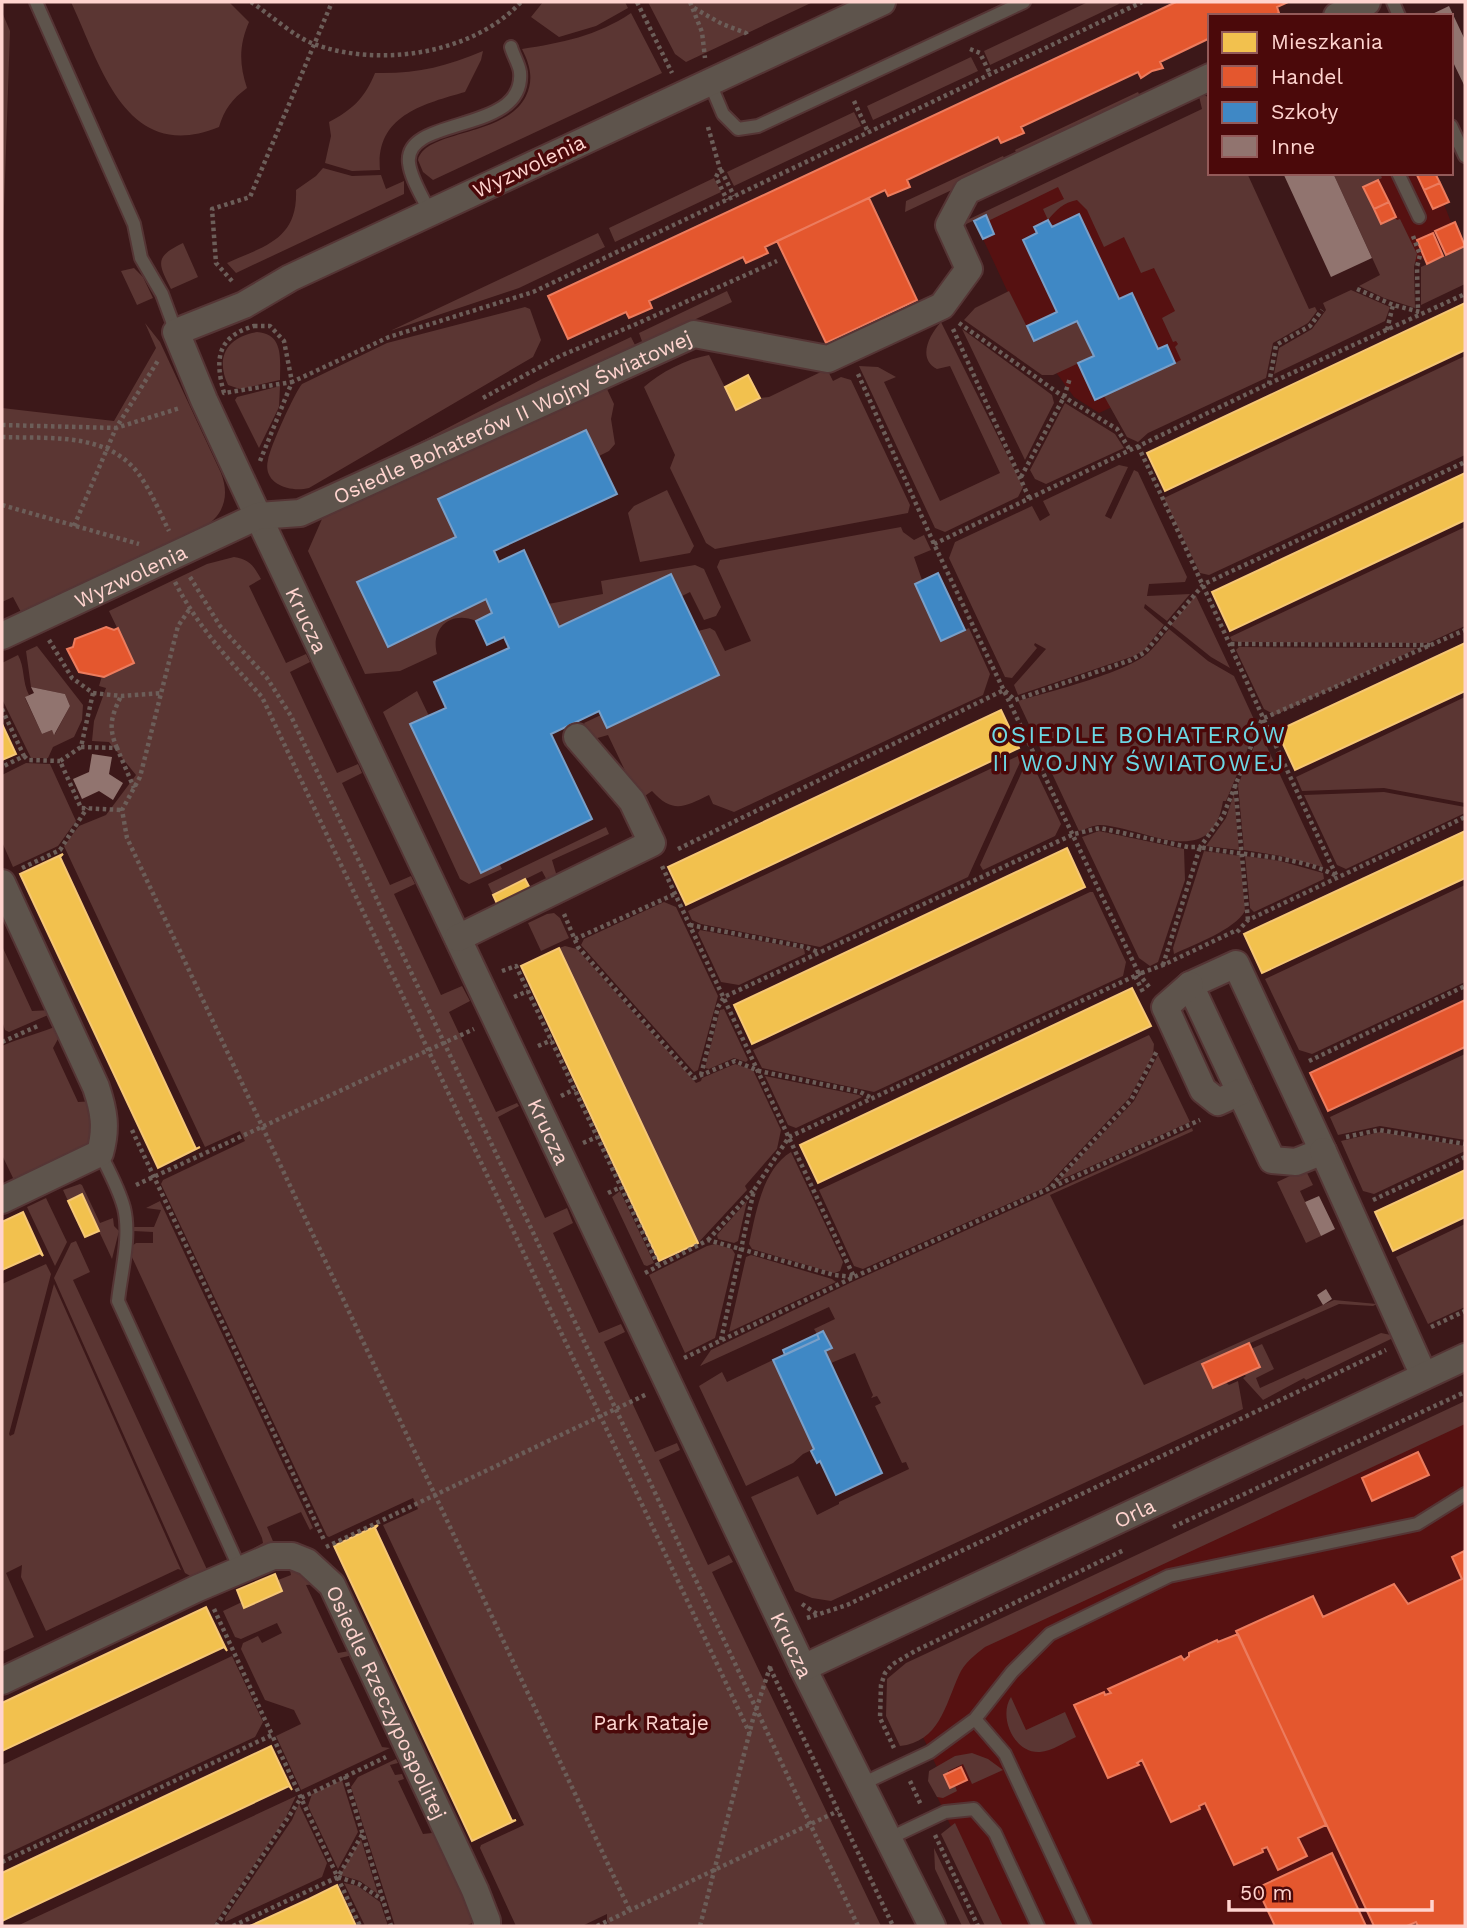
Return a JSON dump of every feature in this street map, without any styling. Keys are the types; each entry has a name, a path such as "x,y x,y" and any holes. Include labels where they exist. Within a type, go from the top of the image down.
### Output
{"street":[{"name":"Wyzwolenia","path":"176,332 244,305 290,278 430,213 703,76 882,2"},
{"path":"1341,14 1367,2"},
{"name":"Osiedle Bohaterów II Wojny Światowej","path":"257,516 300,513 694,334 828,359 944,310 969,269 949,225 967,191 1208,78"},
{"name":"Krucza","path":"176,332 214,396 257,516 803,1668 932,1926"},
{"name":"Wyzwolenia","path":"2,636 257,516"},
{"path":"458,938 538,899 655,850 632,802 577,737"},
{"path":"2,1200 100,1153 105,1114 7,878"},
{"path":"1229,1097 1203,1090 1155,1002 1236,964 1287,1072 1330,1145 1350,1211 1424,1377"},
{"path":"1190,985 1229,1097 1272,1160 1296,1163 1330,1145"},
{"name":"Orla","path":"803,1668 1465,1357"},
{"name":"Osiedle Rzeczypospolitej","path":"2,1681 198,1588 273,1556 292,1556 307,1562 332,1585 475,1890 487,1926"}],"lane":[{"path":"36,2 134,224 141,258 162,294 176,332"},
{"path":"703,76 723,114 738,129 758,126 1024,2"},
{"path":"430,213 408,160 415,144 433,133 492,115 514,98 520,73 511,47"},
{"path":"1453,130 1465,156"},
{"path":"1399,175 1419,218"},
{"path":"100,1153 119,1192 124,1211 125,1229 118,1301 240,1569"},
{"path":"862,1784 930,1752 975,1719 1012,1672 1050,1634 1170,1577 1417,1524 1465,1494"},
{"path":"975,1719 1005,1754 1085,1926"},
{"path":"890,1838 945,1812 974,1809 995,1833 1038,1926"}],"path":[{"path":"251,2 312,44 359,55 402,56 439,48 483,31 521,2"},
{"path":"232,281 216,264 212,209 250,197 312,44 332,2"},
{"path":"637,2 673,74"},
{"path":"690,2 702,32 703,76 720,169 734,197"},
{"path":"2,425 116,428 214,396 292,382 389,337 533,292 1142,2"},
{"path":"1121,3 1125,10"},
{"path":"694,8 722,24 746,33 748,38"},
{"path":"980,53 990,74"},
{"path":"859,110 869,132"},
{"path":"720,169 716,177 727,200"},
{"path":"1418,311 1417,267 1420,255 1410,229 1419,218"},
{"path":"476,402 560,356 634,326 777,261"},
{"path":"1357,289 1393,305 1424,313"},
{"path":"934,544 1268,384 1465,294"},
{"path":"1387,330 1393,305"},
{"path":"944,310 1063,397 1118,429 1131,450"},
{"path":"944,310 1030,500"},
{"path":"1268,384 1276,345 1310,326 1322,310"},
{"path":"214,396 219,376 219,355 227,340 244,329 270,326 284,341 292,382 259,465 253,453"},
{"path":"74,526 116,428 176,332"},
{"path":"847,351 934,544 1074,834 1137,975 1155,1002"},
{"path":"1021,478 1070,378"},
{"path":"214,396 230,405"},
{"path":"2,437 79,439 107,448 129,462 144,480 189,610 262,697 750,1734"},
{"path":"1138,446 1204,584 1262,719 1338,877"},
{"path":"1004,690 1015,699 1131,660 1145,652 1204,584 1465,462"},
{"path":"2,505 158,549 172,557 220,626 267,678 291,716 858,1926"},
{"path":"189,610 178,626 140,777 122,810 127,838 630,1910"},
{"path":"1163,965 1200,847 1223,816 1262,719 1465,630"},
{"path":"46,635 72,678 93,693 121,696 162,693"},
{"path":"1231,644 1435,645"},
{"path":"854,1277 655,850 1004,690"},
{"path":"81,747 93,693"},
{"path":"121,696 113,713 110,732 134,788"},
{"path":"2,709 24,756 29,761 60,761 81,747 117,748"},
{"path":"2,767 24,756"},
{"path":"60,761 82,808 122,810"},
{"path":"1235,784 1248,920"},
{"path":"7,878 60,850 87,808"},
{"path":"650,1284 644,1271 708,1240 754,1190 789,1137 1237,930 1248,920 1465,817"},
{"path":"701,1075 718,1007 724,997 1074,834 1100,828 1188,847 1285,858 1325,870 1338,877"},
{"path":"575,939 676,894"},
{"path":"538,899 545,906 554,907 564,914 578,947 694,1078 735,1061 759,1071 860,1092 873,1098"},
{"path":"690,925 804,947 819,953"},
{"path":"1236,964 1249,958 1237,930"},
{"path":"502,971 516,966 658,1265"},
{"path":"1137,975 1155,1002"},
{"path":"1287,1072 1465,986"},
{"path":"514,997 528,991"},
{"path":"119,1192 496,1019"},
{"path":"538,1046 552,1040"},
{"path":"1052,1188 1055,1181 1131,1100 1156,1055 1159,1043"},
{"path":"561,1096 575,1089"},
{"path":"325,1547 668,1384 682,1359 854,1277 1196,1123 1229,1097"},
{"path":"131,1129 332,1559"},
{"path":"1330,1145 1379,1129 1465,1144"},
{"path":"583,1143 597,1137"},
{"path":"1350,1211 1465,1157"},
{"path":"608,1194 621,1187"},
{"path":"721,1340 754,1190"},
{"path":"708,1240 834,1275 854,1277"},
{"path":"198,1588 208,1597 360,1926"},
{"path":"769,1668 892,1926"},
{"path":"2,1862 272,1735"},
{"path":"216,1926 301,1798 408,1747"},
{"path":"345,1776 391,1926"},
{"path":"597,1926 609,1924 630,1910 838,1811"},
{"path":"233,1926 338,1877 363,1833"},
{"path":"338,1877 359,1884 383,1900"}],"shaded area":[{"path":"1208,110 1208,175 1211,175 1309,317 1099,413 1074,397 1026,331 983,239 994,233 986,215"},
{"path":"1351,175 1433,175 1459,243 1394,271"},
{"path":"1465,1414 1465,1926 997,1926 929,1779 940,1774 923,1737 903,1675"}],"green space":[{"path":"71,2 229,2 249,22 241,55 247,88 229,105 219,127 187,135 161,132 139,121 121,103 106,80"},
{"path":"543,2 625,2 628,8 596,26 559,37 531,17"},
{"path":"648,2 813,2 686,62 675,54"},
{"path":"1088,2 1119,4 990,65 984,51"},
{"path":"2,12 10,31 2,266"},
{"path":"631,13 662,73 433,180 423,172 418,160 424,150 450,137 485,127 516,110 526,96 530,84 529,66 522,49 578,37"},
{"path":"483,51 465,92 418,108 394,125 385,137 380,152 380,170 352,171 325,163 331,136 329,122 357,102 367,90 375,73 430,68"},
{"path":"971,57 978,71 873,120 867,106"},
{"path":"1138,92 1142,100 1019,158 1015,150"},
{"path":"1198,92 1208,97 1208,175 1248,175 1309,309 1315,307 1317,311 1308,323 1273,343 1266,378 1148,433 1138,442 1127,437 1104,396 1181,360 1175,347 1178,344 1173,342 1162,318 1175,311 1154,268 1141,273 1124,237 1104,247 1087,210 1077,200 1061,207 1048,220 1043,209 1064,199 1058,187 988,221 986,215 964,225 963,222 1202,109"},
{"path":"854,112 861,126 734,186 727,172"},
{"path":"1003,156 1007,164 905,212 906,201"},
{"path":"323,168 352,176 381,175 386,189 404,181 404,194 236,273 227,263 276,239 291,220 296,190"},
{"path":"1334,175 1381,175 1382,178 1364,187 1397,220 1400,219 1417,254 1414,267 1415,308 1359,286 1380,275"},
{"path":"714,178 721,192 615,242 609,228"},
{"path":"598,233 605,247 519,288 390,331"},
{"path":"183,243 198,277 171,289 161,262 167,252"},
{"path":"1465,246 1465,284 1421,305 1421,267"},
{"path":"134,268 143,277 153,298 137,305 121,271"},
{"path":"1351,290 1390,307 1385,321 1274,374 1279,348 1312,329 1326,310 1323,303"},
{"path":"727,291 732,302 643,344 639,333"},
{"path":"1009,291 1034,341 1077,321 1094,356 1053,375 1042,375 964,320 975,308"},
{"path":"525,307 530,309 541,340 533,357 309,488 286,488 273,481 267,468 268,460 288,409 302,384 387,343"},
{"path":"941,322 1023,487 1018,497 945,532 935,528 859,366 878,367 896,377 884,382 940,501 1000,473 950,366 937,369 927,359 929,340"},
{"path":"145,323 160,342 221,473 225,490 223,505 216,518 202,528 22,614 13,597 2,602 2,408 114,421 156,348"},
{"path":"962,329 1052,395 1054,403 1025,460"},
{"path":"257,332 272,337 279,349 280,380 240,389 228,385 223,366 226,350 238,338"},
{"path":"631,337 636,347 357,475 542,379"},
{"path":"709,355 736,410 827,369 833,381 841,377 851,380 910,505 908,513 715,549 706,543 670,468 675,455 644,387 674,367"},
{"path":"1465,356 1465,455 1209,575 1200,573 1164,498"},
{"path":"280,386 279,407 259,448 235,400 237,397"},
{"path":"607,389 614,404 611,419 615,444 609,451 599,456 586,430 440,500 492,613 476,621 458,618 444,624 437,636 437,654 400,671 365,674 308,551 322,519 594,390"},
{"path":"1065,403 1115,434 1124,448 1046,484 1035,479 1030,470"},
{"path":"1119,465 1128,467 1105,516 1111,519 1134,470 1138,472 1187,577 1185,582 1149,584 1147,596 1190,594 1167,621 1145,604 1144,608 1164,625 1144,650 1134,656 1018,695 1014,685 1046,649 1035,643 1037,648 1012,678 1005,677 949,558 955,542 1032,506 1040,521 1050,515 1043,501"},
{"path":"667,490 694,546 690,553 640,562 628,513 634,506"},
{"path":"901,527 903,532 914,540 924,535 931,550 914,557 922,580 915,584 942,640 969,628 990,674 983,695 734,812 713,804 709,795 679,806 666,803 652,791 639,800 608,735 594,739 584,723 601,715 608,728 719,675 698,631 710,628 715,631 725,651 751,641 717,567 720,560"},
{"path":"1465,527 1465,626 1428,643 1239,642 1232,641 1230,637"},
{"name":"Park Rataje","path":"234,557 244,559 261,579 249,586 286,663 306,654 310,662 290,672 337,773 358,764 362,773 342,783 390,885 411,876 415,884 394,894 441,995 462,986 470,1001 449,1012 496,1112 517,1103 519,1106 498,1117 545,1218 567,1208 573,1223 553,1233 599,1333 621,1324 625,1332 604,1342 655,1452 677,1443 680,1450 659,1460 708,1565 729,1555 733,1562 712,1572 881,1926 611,1926 607,1922 607,1914 582,1926 516,1926 480,1848 481,1845 524,1825 383,1525 418,1509 413,1498 327,1536 161,1184 163,1180 245,1141 240,1131 205,1147 64,846 79,826 106,815 136,775 109,742 92,741 94,721 106,688 99,686 102,676 133,661 109,611 207,564"},
{"path":"695,565 704,569 721,607 716,616 704,620 690,592 682,596 671,574 559,627 548,604 603,594 601,581"},
{"path":"1196,595 1230,668 1211,657 1171,625"},
{"path":"1169,629 1208,661 1234,676 1257,726 1226,801 1223,801 1216,823 1205,835 1191,841 1174,841 1100,825 1079,831 1018,701 1122,668 1147,654"},
{"path":"37,646 83,705 82,720 74,737 53,747 48,758 31,758 2,699 2,663 18,655 29,695 25,698 42,734 52,730 55,734 70,706 65,694 31,687 26,651"},
{"path":"1239,647 1418,648 1275,715 1264,709 1236,650"},
{"path":"417,691 429,716 410,724 481,873 499,863 502,869 469,884 460,879 383,712"},
{"path":"1465,697 1465,803 1384,788 1302,791 1296,777"},
{"path":"1260,732 1323,867 1244,850 1238,785"},
{"path":"1022,754 968,877 820,947 692,920 688,911"},
{"path":"1031,761 1061,824 1055,836 983,870 980,865 1025,765"},
{"path":"26,763 50,764 76,821 58,846 13,867 2,842 2,775"},
{"path":"1384,792 1465,807 1465,813 1346,869 1337,865 1304,795"},
{"path":"1234,794 1239,850 1206,846 1226,818"},
{"path":"606,827 609,834 552,860 558,880 549,884 542,871 493,895 488,884"},
{"path":"1099,831 1184,849 1185,880 1158,962 1150,966 1139,958 1082,837"},
{"path":"1204,851 1240,856 1245,911 1223,930 1174,954 1173,948"},
{"path":"1245,856 1280,861 1323,873 1324,879 1254,912 1250,908"},
{"path":"1465,885 1465,982 1312,1054 1299,1050 1265,979"},
{"path":"1093,892 1126,962 1123,976 874,1092 762,1068 753,1050"},
{"path":"664,902 676,907 718,996 698,1070 694,1072 581,945 584,939"},
{"path":"554,913 560,918 569,938 541,951 528,923"},
{"path":"700,930 804,949 805,954 739,985 721,982 698,933"},
{"path":"2,946 32,1011 55,1012 9,1032 5,1030 2,1021"},
{"path":"565,946 577,949 696,1083 735,1064 753,1070 781,1130 777,1149 745,1186 747,1190 698,1243 559,948"},
{"path":"724,1009 748,1060 746,1062 734,1058 709,1069 705,1068 720,1010"},
{"path":"61,1024 63,1030 53,1048 78,1102 96,1101 88,1147 22,1183 13,1178 2,1155 2,1046"},
{"path":"1149,1035 1154,1044 1153,1055 1129,1098 1046,1187 863,1269 854,1266 819,1190"},
{"path":"1465,1054 1465,1140 1380,1126 1338,1135 1330,1117"},
{"path":"1158,1055 1190,1122 1058,1181 1134,1101"},
{"path":"765,1076 862,1097 796,1128 788,1125"},
{"path":"1192,1128 1193,1131 1050,1195 1144,1385 1334,1300 1377,1304 1339,1304 1203,1364 1229,1385 1238,1381 1243,1409 831,1601 812,1598 795,1591 751,1497 798,1476 817,1515 909,1469 906,1462 902,1463 875,1406 881,1403 877,1396 871,1398 873,1395 855,1353 831,1363 825,1351 832,1348 823,1331 817,1334 814,1329 835,1319 829,1307 700,1366 711,1350 852,1282"},
{"path":"1380,1132 1465,1146 1465,1151 1374,1194 1363,1191 1341,1141"},
{"path":"791,1152 843,1262 840,1271 834,1273 752,1249 749,1244 767,1181 781,1160"},
{"path":"1305,1169 1313,1185 1300,1191 1321,1236 1306,1243 1277,1182"},
{"path":"80,1184 100,1223 113,1218 114,1226 119,1231 112,1259 82,1195 68,1201 63,1190"},
{"path":"620,1191 654,1263 647,1266 644,1265 612,1197"},
{"path":"46,1198 67,1242 55,1266 27,1207"},
{"path":"160,1201 313,1528 310,1530 301,1512 267,1527 275,1546 253,1553 254,1548 263,1543 262,1538 131,1255 132,1246 136,1243 153,1243 153,1232 133,1231 133,1227 154,1227 161,1210 146,1208"},
{"path":"747,1201 738,1241 734,1243 718,1239 717,1235"},
{"path":"1465,1224 1465,1307 1428,1324 1396,1257"},
{"path":"76,1241 90,1272 73,1280 210,1576 199,1581 185,1573 54,1278 71,1243"},
{"path":"715,1244 732,1249 735,1254 715,1338 685,1353 649,1275"},
{"path":"751,1255 836,1282 729,1332 746,1257"},
{"path":"46,1264 51,1274 9,1434 14,1434 54,1284 181,1570 178,1569 46,1631 21,1577 22,1565 6,1573 34,1637 2,1652 2,1284"},
{"path":"1381,1333 1393,1338 1306,1380 1304,1378 1263,1400 1243,1378 1246,1376 1244,1374 1251,1349 1262,1344 1274,1369 1256,1378 1260,1388"},
{"path":"773,1360 814,1449 793,1463 746,1486 699,1386 722,1372 727,1382"},
{"path":"1465,1401 1465,1424 985,1647 961,1671 939,1721 932,1730 924,1738 900,1746 886,1716 887,1679 906,1663"},
{"path":"299,1566 322,1584 306,1585 338,1653 355,1650 357,1654 340,1658 382,1747 390,1748 301,1790 276,1736 301,1724 294,1710 265,1700 241,1649 243,1643 258,1636 262,1643 282,1633 277,1623 241,1639 235,1637 223,1611 242,1602 245,1608 282,1591 278,1580 291,1575 290,1570"},
{"path":"232,1656 263,1722 255,1737 2,1856 2,1765"},
{"path":"1011,1697 1026,1730 1065,1712 1076,1737 1040,1752 1023,1747 1011,1732 1008,1723 1007,1705"},
{"path":"972,1753 988,1759 1003,1770 972,1784 963,1764 948,1771 950,1788 955,1786 957,1791 943,1798 937,1797 928,1781 929,1771 955,1756"},
{"path":"396,1759 398,1763 390,1765 395,1775 402,1774 404,1779 398,1781 423,1834 441,1832 471,1912 472,1923 465,1926 395,1926 351,1787 358,1777"},
{"path":"342,1780 358,1832 338,1869 308,1806 312,1794"},
{"path":"296,1796 286,1817 213,1926 17,1926"},
{"path":"299,1804 327,1863 322,1877 225,1922 225,1918 292,1820"},
{"path":"955,1823 1003,1926 985,1926 941,1834"},
{"path":"361,1839 378,1894 360,1881 340,1875"},
{"path":"934,1848 971,1926 962,1926 935,1869"},
{"path":"344,1883 358,1886 380,1902 388,1926 365,1926"}],"building: Mieszkania":[{"path":"1465,303 1465,350 1165,491 1147,453"},
{"path":"748,375 760,398 736,410 725,387"},
{"path":"1465,473 1465,520 1230,631 1212,592"},
{"path":"1465,643 1465,691 1295,770 1277,731"},
{"path":"1001,710 1019,748 686,905 668,867"},
{"path":"2,724 16,754 2,760"},
{"path":"1465,831 1465,878 1262,973 1244,934"},
{"path":"1067,848 1085,887 752,1044 734,1005"},
{"path":"63,854 60,857 196,1149 158,1168 20,874"},
{"path":"525,879 532,892 499,908 493,895"},
{"path":"559,948 698,1243 659,1261 521,966"},
{"path":"1132,988 1151,1026 818,1183 800,1145"},
{"path":"1465,1170 1465,1217 1393,1251 1375,1212"},
{"path":"82,1194 99,1231 85,1237 68,1201"},
{"path":"23,1212 43,1256 40,1253 2,1270 2,1222"},
{"path":"378,1525 375,1528 512,1821 516,1820 472,1841 334,1546"},
{"path":"275,1574 282,1591 244,1608 237,1590"},
{"path":"206,1607 227,1651 224,1647 2,1751 2,1703"},
{"path":"271,1746 292,1790 289,1786 2,1921 2,1873"},
{"path":"337,1885 356,1926 250,1926 309,1899"}],"building: Handel":[{"path":"1176,2 1288,2 1277,7 1279,13 1277,14 1208,14 1208,39 1160,62 1163,68 1141,78 1138,72 1021,127 1024,133 1001,143 998,137 907,180 910,187 888,196 885,190 765,247 768,253 746,263 743,257 649,301 652,308 629,318 626,312 568,339 548,296"},
{"path":"1417,175 1436,175 1440,183 1424,190"},
{"path":"1378,180 1389,202 1374,209 1363,187"},
{"path":"1440,183 1449,202 1433,209 1424,190"},
{"path":"869,198 917,300 826,343 777,241"},
{"path":"1389,202 1396,217 1381,224 1374,209"},
{"path":"1455,222 1465,246 1446,255 1435,231"},
{"path":"1433,233 1443,256 1427,264 1417,240"},
{"path":"106,627 114,630 118,628 134,663 104,677 79,672 67,649 73,647 75,639"},
{"path":"1465,1000 1465,1047 1328,1111 1310,1073"},
{"path":"1249,1343 1260,1367 1213,1388 1202,1364"},
{"path":"1418,1452 1429,1475 1372,1501 1362,1478"},
{"path":"1464,1551 1465,1926 1418,1926 1416,1922 1407,1926 1374,1926 1236,1631 1313,1596 1323,1617 1394,1584 1408,1604 1462,1579 1452,1557"},
{"path":"1238,1634 1326,1825 1298,1838 1307,1856 1278,1870 1267,1847 1262,1849 1263,1852 1234,1865 1205,1803 1199,1806 1200,1809 1171,1822 1142,1760 1137,1763 1139,1765 1108,1778 1074,1705 1104,1692 1105,1695 1111,1693 1108,1689 1181,1656 1184,1660 1189,1653"},
{"path":"961,1767 967,1780 950,1788 944,1775"},
{"path":"1332,1853 1366,1926 1275,1926 1257,1888"}],"building: Szkoły":[{"path":"1079,214 1119,299 1132,293 1158,349 1167,345 1175,363 1095,400 1078,363 1094,356 1077,321 1034,341 1027,326 1057,312 1023,240 1037,233 1034,227 1048,220 1052,227"},
{"path":"986,215 994,234 983,239 974,221"},
{"path":"586,430 617,494 494,551 499,562 524,550 559,627 671,574 719,675 607,728 599,711 551,734 592,819 481,873 410,724 446,708 434,682 509,648 504,637 487,645 476,621 492,613 486,599 388,647 357,582 456,537 438,499"},
{"path":"938,573 965,630 941,641 915,584"},
{"path":"823,1331 832,1348 825,1351 882,1473 836,1495 820,1461 817,1463 811,1451 814,1449 773,1360 819,1339 817,1334"},
{"path":"817,1334 819,1339 785,1355 783,1350"}],"building: Inne":[{"path":"1449,6 1453,14 1432,14"},
{"path":"1453,14 1465,40 1465,87 1453,62"},
{"path":"1284,175 1334,175 1372,258 1331,277"},
{"path":"31,687 65,694 70,706 54,735 52,730 42,734 25,697 34,693"},
{"path":"92,754 112,757 109,774 123,783 113,800 99,791 82,799 73,779 89,772"},
{"path":"1319,1196 1335,1229 1321,1236 1305,1202"},
{"path":"1326,1289 1332,1299 1323,1305 1317,1295"}],"district":[{"name":"OSIEDLE BOHATERÓW II WOJNY ŚWIATOWEJ","path":"1139,749"}]}
